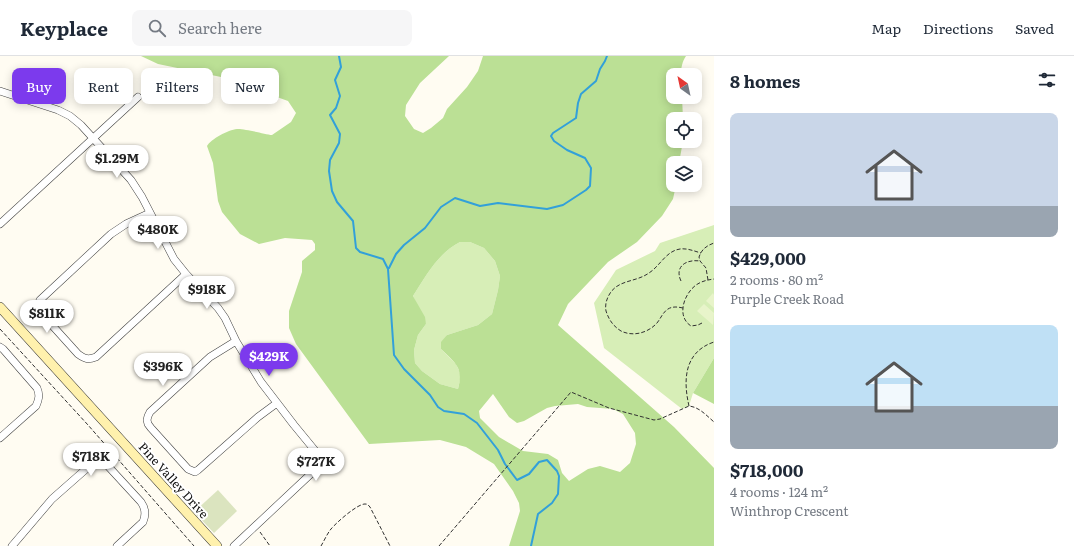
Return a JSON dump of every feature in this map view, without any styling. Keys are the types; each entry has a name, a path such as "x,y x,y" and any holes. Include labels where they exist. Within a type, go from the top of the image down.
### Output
{"street":[{"path":"0,91 66,114 78,122 131,180 142,197 171,254 186,274 218,308 259,379 299,432 317,453 320,459 319,465 315,470 234,546"},
{"path":"0,224 138,97"},
{"path":"150,213 116,230 40,300 38,303 38,308 78,354 84,359 89,359 96,357 186,274"},
{"name":"Pine Valley Drive","path":"0,307 217,546"},
{"path":"236,341 210,357 150,412 148,416 148,424 188,469 195,472 258,417 277,403"},
{"path":"0,347 37,388 39,393 39,399 36,406 0,438"},
{"path":"12,546 57,495 94,462 100,461 107,465 144,507 145,517 143,522 117,546"}],"path":[{"path":"708,280 706,268 700,261 699,257 707,245 714,243"},
{"path":"683,308 669,308 663,313 653,327 641,334 632,334 626,333 614,326 605,306 610,292 614,288 626,282 645,276 673,251 686,249 701,253"},
{"path":"681,281 679,273 682,265 690,261 700,261"},
{"path":"702,323 694,326 689,324 684,317 683,308 685,300 691,289 700,282 714,279"},
{"path":"0,329 88,425 194,546"},
{"path":"689,406 686,391 687,371 695,355 702,348 714,342"},
{"path":"439,546 571,392 609,408 654,420 660,419 689,406 694,406 714,422"},
{"path":"321,546 331,530 352,510 359,505 364,504 370,507 390,546"},
{"path":"255,526 270,546"}],"green space":[{"path":"141,56 449,56 420,83 406,105 405,116 414,129 423,133 443,118 447,109 467,87 478,71 483,56 686,56 682,68 666,68 666,104 682,104 683,112 666,112 666,148 682,148 680,156 666,156 666,192 674,192 673,199 662,216 637,242 608,262 568,304 558,325 674,427 714,468 714,546 509,546 520,511 519,503 513,491 494,464 466,447 440,440 369,444 296,344 289,328 289,311 302,272 302,261 315,250 315,244 312,240 285,238 259,244 240,234 222,212 218,201 213,163 207,146 209,143 220,135 237,129 272,135 291,122 296,113 288,101 279,98 279,68 221,68 221,77 213,75 213,68 177,68 158,64","holes":["460,242 470,242 484,248 495,261 500,276 492,314 478,325 447,335 441,342 441,349 454,362 459,370 460,382 458,389 440,384 422,371 415,363 414,350 418,335 426,324 425,317 413,296 428,273 445,252","493,394 509,417 517,423 524,421 547,408 578,404 587,407 613,409 623,414 635,433 636,444 630,463 620,472 600,466 588,469 569,481 562,473 558,460 548,454 523,451 499,437 480,418 479,411"]},
{"path":"714,225 714,358 693,393 689,406 682,409 604,348 594,303 616,270 655,251 660,243"},
{"path":"460,242 470,242 484,248 495,261 500,276 492,314 478,325 447,335 441,349 456,364 461,375 458,389 440,384 422,371 415,363 414,350 418,335 426,324 413,296 428,273 445,252"},
{"path":"713,293 714,295 714,308 706,301"},
{"path":"704,304 714,313 713,325 697,311"},
{"path":"714,358 714,404 693,393"},
{"path":"218,490 237,511 214,533 194,512"}],"waterway":[{"path":"339,56 341,67 335,80 340,96 336,108 330,115 340,134 339,143 330,160 329,171 332,191 337,202 353,221 356,248 360,252 383,259 388,269 394,355 404,369 430,395 438,407 444,411 464,414 477,423 498,450 505,464 517,480 529,474 539,462 547,460 557,471 559,476 558,494 552,503 538,514 531,546"},
{"path":"389,268 396,254 404,245 425,228 441,207 455,198 480,206 498,203 547,209 563,205 586,190 590,186 591,168 585,158 567,150 554,141 551,136 553,133 576,118 581,94 596,81 607,56"}]}
